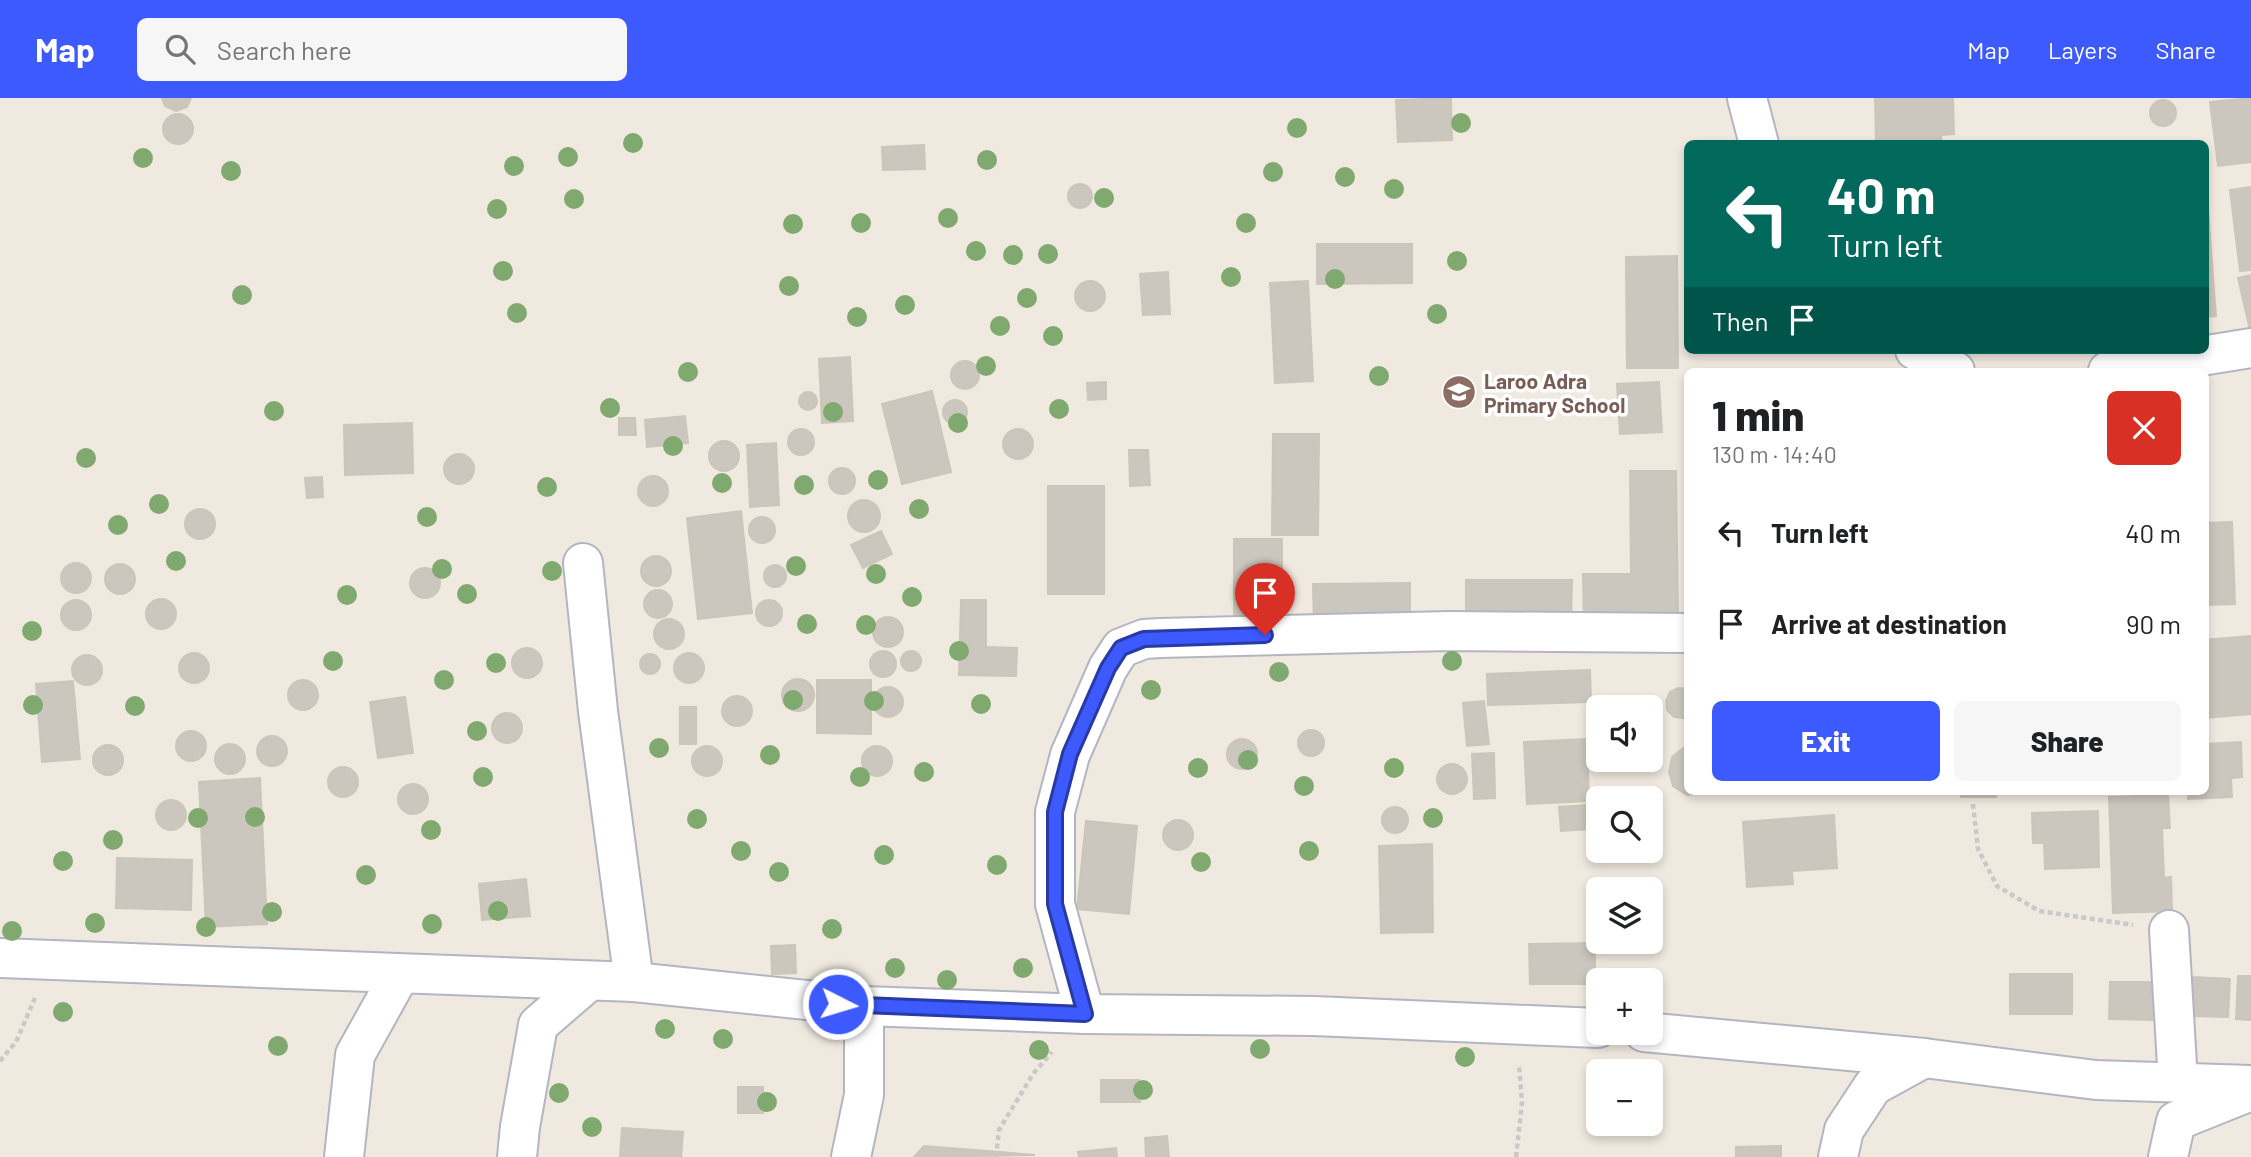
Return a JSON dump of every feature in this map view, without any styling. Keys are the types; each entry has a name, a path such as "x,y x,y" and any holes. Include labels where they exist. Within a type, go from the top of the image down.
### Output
{"street":[{"path":"1746,98 1758,140"},
{"path":"2127,368 2251,348"},
{"path":"1923,354 1949,368"},
{"path":"583,563 598,711 634,982"},
{"path":"1085,1014 1055,904 1055,812 1070,754 1108,668 1121,648 1144,639 1160,638 1450,631 1684,633"},
{"path":"2169,930 2178,1082"},
{"path":"0,958 634,982 864,1006 1085,1014 1314,1016 1583,1027"},
{"path":"344,1157 355,1055 400,974"},
{"path":"517,1157 538,1025 589,981"},
{"path":"851,1157 864,1094 864,1006"},
{"path":"1663,1034 1924,1058 2096,1080 2251,1085"},
{"path":"1838,1157 1844,1130 1873,1086 1924,1058"},
{"path":"2168,1157 2176,1121 2251,1091"}],"path":[{"path":"1973,804 1978,849 1997,886 2039,911 2169,930"},
{"path":"0,1061 16,1042 51,961"},
{"path":"996,1157 999,1130 1033,1074 1085,1014"},
{"path":"1516,1157 1522,1103 1519,1066 1583,1027"}],"building":[{"path":"162,98 191,98 187,107 176,111 165,106"},
{"path":"1451,98 1452,140 1398,142 1396,100"},
{"path":"1875,98 1953,98 1954,134 1941,135 1942,140 1876,140"},
{"path":"2251,98 2251,162 2218,166 2210,102"},
{"path":"2163,100 2172,104 2176,113 2172,122 2163,126 2154,122 2150,113 2154,104"},
{"path":"178,114 184,115 192,123 192,135 184,143 178,144 172,143 164,135 163,129 164,123 172,115"},
{"path":"924,145 925,169 883,170 882,147"},
{"path":"1080,184 1091,191 1092,196 1085,207 1080,208 1069,201 1068,196 1075,185"},
{"path":"2251,187 2251,270 2240,271 2230,190"},
{"path":"2209,222 2216,316 2209,317"},
{"path":"1317,244 1412,244 1412,283 1317,284"},
{"path":"1677,256 1678,368 1627,368 1626,257"},
{"path":"1168,272 1170,314 1143,315 1140,274"},
{"path":"2251,275 2251,330 2250,330 2238,278"},
{"path":"1090,281 1101,285 1105,296 1101,307 1090,311 1079,307 1075,296 1079,285"},
{"path":"1308,281 1313,381 1275,383 1270,283"},
{"path":"850,357 853,421 822,423 819,359"},
{"path":"965,361 975,365 979,375 975,385 965,389 955,385 951,375 955,365"},
{"path":"1106,382 1106,399 1088,400 1087,383"},
{"path":"1659,382 1662,432 1620,434 1617,384"},
{"path":"932,391 951,472 902,484 882,404"},
{"path":"804,392 812,392 817,401 815,408 804,410 799,405 799,397"},
{"path":"955,400 966,407 967,412 960,423 955,424 944,417 943,412 950,401"},
{"path":"685,416 688,443 647,447 645,420"},
{"path":"619,418 635,418 636,435 619,435"},
{"path":"412,423 413,473 345,475 344,425"},
{"path":"801,429 810,433 814,442 810,451 801,455 792,451 788,442 792,433"},
{"path":"1018,429 1029,433 1033,444 1029,455 1018,459 1007,455 1003,444 1007,433"},
{"path":"1273,434 1319,434 1318,535 1272,535"},
{"path":"724,441 734,446 739,456 734,466 724,471 714,466 709,456 714,446"},
{"path":"776,443 779,505 750,507 747,445"},
{"path":"1129,450 1148,450 1150,485 1130,486"},
{"path":"459,454 470,458 474,469 470,480 459,484 448,480 444,469 448,458"},
{"path":"842,468 851,472 855,481 851,490 842,494 833,490 829,481 833,472"},
{"path":"1630,471 1676,471 1678,624 1584,625 1583,574 1631,574"},
{"path":"653,476 664,480 668,491 664,502 653,506 642,502 638,491 642,480"},
{"path":"322,477 323,497 307,498 305,478"},
{"path":"1048,486 1104,486 1104,594 1048,594"},
{"path":"864,500 875,505 880,516 875,527 864,532 853,527 848,516 853,505"},
{"path":"200,509 211,513 215,524 211,535 200,539 189,535 185,524 189,513"},
{"path":"741,511 752,613 698,619 687,518"},
{"path":"762,517 771,521 775,530 771,539 762,543 753,539 749,530 753,521"},
{"path":"2232,522 2235,604 2209,605 2209,523"},
{"path":"881,531 892,554 863,568 851,545"},
{"path":"1234,539 1282,539 1282,632 1234,632"},
{"path":"656,556 667,560 671,571 667,582 656,586 645,582 641,571 645,560"},
{"path":"76,563 82,564 90,572 90,584 82,592 76,593 70,592 62,584 61,578 62,572 70,564"},
{"path":"120,564 131,568 135,579 131,590 120,594 109,590 105,579 109,568"},
{"path":"775,565 783,568 786,576 783,584 775,587 767,584 764,576 767,568"},
{"path":"425,568 436,572 440,583 436,594 425,598 414,594 410,583 414,572"},
{"path":"1466,580 1572,580 1571,623 1466,623"},
{"path":"1410,583 1410,629 1314,630 1313,584"},
{"path":"658,590 668,594 672,604 668,614 658,618 648,614 644,604 648,594"},
{"path":"161,599 172,603 176,614 172,625 161,629 150,625 146,614 150,603"},
{"path":"76,600 82,601 90,609 90,621 82,629 76,630 70,629 62,621 61,615 62,609 70,601"},
{"path":"769,600 778,604 782,613 778,622 769,626 760,622 756,613 760,604"},
{"path":"961,600 986,600 986,647 1017,648 1016,676 959,675"},
{"path":"888,617 899,621 903,632 899,643 888,647 877,643 873,632 877,621"},
{"path":"669,619 680,623 684,634 680,645 669,649 658,645 654,634 658,623"},
{"path":"2251,636 2251,714 2209,718 2209,640"},
{"path":"527,648 538,652 542,663 538,674 527,678 516,674 512,663 516,652"},
{"path":"883,651 892,655 896,664 892,673 883,677 874,673 870,664 874,655"},
{"path":"911,651 918,654 921,661 918,668 911,671 904,668 901,661 904,654"},
{"path":"194,653 205,657 209,668 205,679 194,683 183,679 179,668 183,657"},
{"path":"689,653 700,657 704,668 700,679 689,683 678,679 674,668 678,657"},
{"path":"646,654 654,654 660,664 654,674 646,674 640,668 640,660"},
{"path":"87,655 97,660 102,670 97,680 87,685 77,680 72,670 77,660"},
{"path":"1590,670 1591,695 1586,695 1586,702 1488,705 1487,674"},
{"path":"798,679 810,683 814,695 810,707 798,711 786,707 782,695 786,683"},
{"path":"303,680 314,684 318,695 314,706 303,710 292,706 288,695 292,684"},
{"path":"817,680 871,680 871,734 817,733"},
{"path":"73,681 80,759 42,762 36,684"},
{"path":"888,687 899,691 903,702 899,713 888,717 877,713 873,702 877,691"},
{"path":"1684,689 1684,718 1674,717 1667,710 1666,701 1670,692"},
{"path":"737,696 748,700 752,711 748,722 737,726 726,722 722,711 726,700"},
{"path":"405,697 413,753 378,758 370,702"},
{"path":"1484,701 1489,744 1467,746 1463,703"},
{"path":"680,707 696,707 696,744 680,744"},
{"path":"507,713 518,717 522,728 518,739 507,743 496,739 492,728 496,717"},
{"path":"1311,730 1320,734 1324,743 1320,752 1311,756 1302,752 1298,743 1302,734"},
{"path":"191,731 202,735 206,746 202,757 191,761 180,757 176,746 180,735"},
{"path":"272,736 283,740 287,751 283,762 272,766 261,762 257,751 261,740"},
{"path":"1242,739 1253,743 1257,754 1253,765 1242,769 1231,765 1227,754 1231,743"},
{"path":"1586,739 1589,786 1586,786 1586,801 1527,804 1524,742"},
{"path":"2241,742 2242,777 2231,778 2232,797 2188,799 2188,795 2209,795 2209,744"},
{"path":"230,744 241,748 245,759 241,770 230,774 219,770 215,759 219,748"},
{"path":"108,745 118,750 123,760 118,770 108,775 98,770 93,760 98,750"},
{"path":"707,746 718,750 722,761 718,772 707,776 696,772 692,761 696,750"},
{"path":"877,746 887,751 892,761 887,771 877,776 867,771 862,761 867,751"},
{"path":"1684,747 1684,793 1673,786 1669,772 1672,757"},
{"path":"1494,753 1495,798 1474,799 1472,754"},
{"path":"1452,764 1463,768 1467,779 1463,790 1452,794 1441,790 1437,779 1441,768"},
{"path":"343,767 354,771 358,782 354,793 343,797 332,793 328,782 332,771"},
{"path":"260,778 267,924 206,927 199,782"},
{"path":"413,784 424,788 428,799 424,810 413,814 402,810 398,799 402,788"},
{"path":"1996,795 1996,797 1961,797"},
{"path":"2168,795 2170,828 2162,828 2164,878 2171,877 2172,911 2113,913 2109,797"},
{"path":"171,800 177,801 185,809 185,821 177,829 171,830 165,829 157,821 156,815 157,809 165,801"},
{"path":"1586,805 1586,829 1561,831 1559,807"},
{"path":"1395,807 1404,811 1408,820 1404,829 1395,833 1386,829 1382,820 1386,811"},
{"path":"2098,811 2099,867 2045,869 2044,843 2033,843 2032,813"},
{"path":"1834,815 1837,868 1792,871 1793,884 1747,887 1743,822"},
{"path":"1178,820 1189,824 1193,835 1189,846 1178,850 1167,846 1163,835 1167,824"},
{"path":"1086,821 1137,826 1129,914 1077,909"},
{"path":"1432,844 1433,932 1381,933 1379,846"},
{"path":"117,858 192,860 191,910 116,908"},
{"path":"526,879 530,916 482,920 479,884"},
{"path":"1586,943 1586,954 1595,954 1595,968 1586,968 1586,984 1530,984 1529,944"},
{"path":"795,945 796,973 772,974 771,946"},
{"path":"2010,974 2072,974 2072,1014 2010,1014"},
{"path":"2238,976 2251,976 2251,1020 2236,1019"},
{"path":"2193,977 2230,979 2228,1017 2191,1016"},
{"path":"2110,982 2156,982 2155,1020 2109,1019"},
{"path":"1101,1080 1139,1080 1140,1102 1101,1102"},
{"path":"738,1087 763,1087 763,1113 738,1113"},
{"path":"622,1128 683,1132 681,1157 620,1157"},
{"path":"1167,1136 1169,1157 1146,1157 1145,1138"},
{"path":"924,1146 1035,1155 914,1157"},
{"path":"1781,1146 1781,1157 1736,1157 1736,1147"},
{"path":"1116,1148 1117,1157 1079,1157 1078,1152"}],"place":[{"name":"Laroo Adra Primary School","path":"1459,392"}],"route":[{"path":"838,1004 1085,1014 1055,904 1055,812 1070,754 1108,668 1121,648 1144,639 1265,635"}]}
